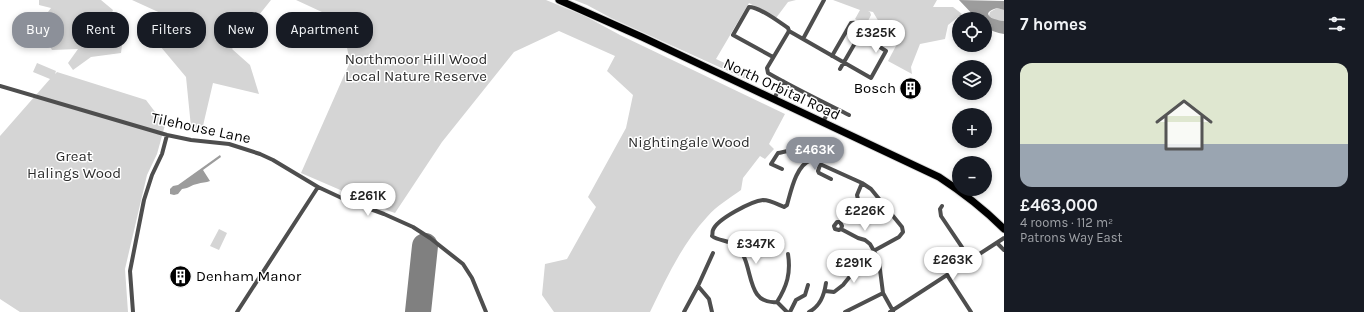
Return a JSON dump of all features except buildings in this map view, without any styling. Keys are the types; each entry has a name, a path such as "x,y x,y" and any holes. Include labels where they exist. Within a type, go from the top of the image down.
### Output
{"main road":[{"name":"North Orbital Road","path":"559,0 635,34 938,177 968,197 1004,229"}],"street":[{"path":"803,39 824,0"},
{"path":"773,57 733,35 750,7 753,7 769,16 788,28 789,31 871,78 886,51 860,34"},
{"path":"832,56 851,23 861,25 862,28 860,34 840,69"},
{"path":"789,31 766,70 768,73 812,98 848,115"},
{"path":"774,100 783,82"},
{"name":"Tilehouse Lane","path":"0,86 166,135 191,140 229,144 273,160 318,187 346,200 408,224 420,231 459,260 467,268 486,312"},
{"path":"823,122 831,106"},
{"path":"133,312 130,271 144,200 152,175 162,154 166,135"},
{"path":"782,169 771,164 778,153 800,150 807,152 811,160 862,183 871,189 902,227 903,232 899,237 874,250 863,258 844,285 834,292 825,291"},
{"path":"777,302 768,303 758,296 752,286 749,271 743,255 738,247 727,240 716,239 712,236 713,230 719,222 734,211 763,200 784,207 787,205 801,166 811,160"},
{"path":"820,164 818,170 819,173 831,179"},
{"path":"859,204 857,195 862,183"},
{"path":"237,312 318,187"},
{"path":"942,206 940,209 941,216 970,259"},
{"path":"841,229 865,240 874,250 879,262 883,293 891,311 1004,238"},
{"path":"997,243 1004,250"},
{"path":"684,312 713,253"},
{"path":"777,302 784,290 789,272 788,254"},
{"path":"947,275 971,312"},
{"path":"809,312 815,309 821,300 825,291 826,283"},
{"path":"790,312 796,300 805,295 808,285"},
{"path":"698,286 709,299 712,312"},
{"path":"845,312 883,293"},
{"path":"777,302 786,312"}],"green space":[{"path":"39,0 101,0 113,10 112,12 72,12 72,48 122,48 121,53 91,57 73,70 68,63 78,49 52,50 51,48 64,48 64,12 48,12 51,8 39,5"},
{"path":"132,0 271,0 261,12 214,12 214,48 233,48 232,49 250,65 259,94 213,83 202,130 191,127 186,77 162,48 206,48 206,12 158,12"},
{"path":"296,0 546,0 585,16 620,35 785,114 769,144 774,149 765,159 760,156 743,178 741,190 723,202 698,227 675,262 650,312 554,312 542,295 545,264 567,259 596,207 588,197 626,128 633,95 607,71 615,56 559,31 514,52 442,142 395,213 301,173 350,62 347,48 373,48 373,12 322,12"},
{"path":"574,0 796,0 788,2 776,18 749,3 716,59 748,74 750,81"},
{"path":"833,0 937,0 933,7 953,7 959,12 952,12 952,22 948,25 945,39 920,44 911,67 912,74 888,61 898,42 888,37 873,12 868,11 871,15 866,25 855,19 860,10"},
{"path":"997,8 1004,10 1004,21 995,20 992,18 992,12 990,12"},
{"name":"Great Halings Wood","path":"37,63 56,71 55,74 57,72 146,100 165,125 157,154 147,175 125,269 128,312 20,312 0,299 0,136 50,79 33,72"},
{"path":"219,229 227,233 219,250 210,246"}],"shaded area":[{"path":"959,0 1004,1 1004,10 997,8 989,12 970,12"},
{"path":"992,18 1004,21 1004,34 992,31"},
{"path":"220,155 221,157 203,170 210,181 195,184 182,189 178,194 170,194 170,189 173,186 178,185"}],"runway":[{"path":"418,312 425,246"}],"place":[{"name":"Bosch","path":"911,88"},
{"name":"Denham Manor","path":"181,276"}],"park label":[{"name":"Northmoor Hill Wood Local Nature Reserve","path":"416,68"},
{"name":"Nightingale Wood","path":"689,142"}]}
